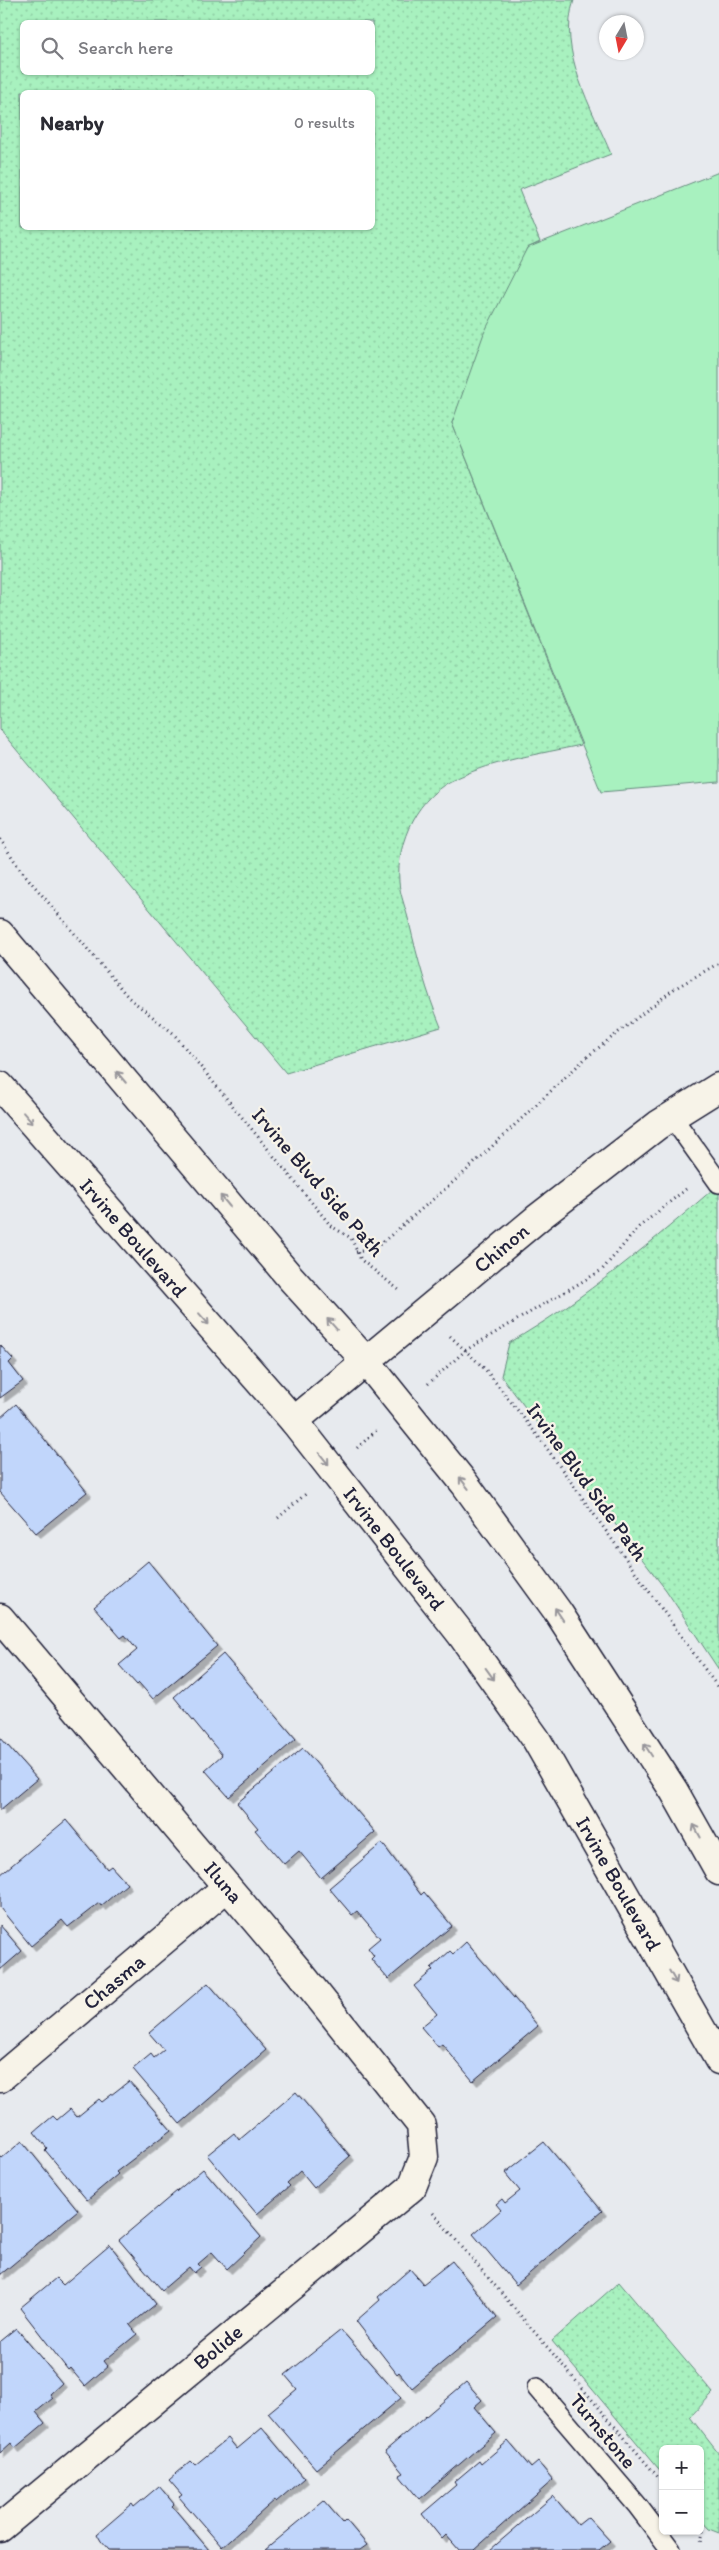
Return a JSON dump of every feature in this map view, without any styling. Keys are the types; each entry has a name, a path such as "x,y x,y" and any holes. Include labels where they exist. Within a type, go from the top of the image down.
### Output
{"main road":[{"path":"0,934 289,1276 365,1360 465,1484 558,1612 674,1791 719,1871"},
{"name":"Irvine Boulevard","path":"0,1086 294,1421 461,1634 536,1738 719,2060"},
{"name":"Chinon","path":"294,1421 538,1217 672,1117 719,1087"},
{"name":"Iluna","path":"0,1618 300,1973 421,2125 424,2157"},
{"name":"Chasma","path":"0,2078 227,1886"},
{"name":"Bolide","path":"0,2528 412,2187 424,2157"}],"lane":[{"path":"672,1117 715,1177"},
{"name":"Turnstone","path":"537,2388 637,2505 671,2550"}],"path":[{"name":"Irvine Blvd Side Path","path":"0,839 20,869 129,998 173,1033 331,1226 351,1238 361,1260 466,1350 485,1370 538,1436 719,1689"},
{"path":"356,1252 374,1249 466,1171 588,1056 674,989 719,963"},
{"path":"278,1518 466,1350 602,1270 639,1227 715,1177"},
{"path":"412,2187 659,2478"},
{"path":"700,2550 703,2535"}],"green space":[{"path":"0,0 574,0 570,19 573,59 586,99 611,154 519,190 540,242 527,248 452,423 581,745 502,762 457,778 431,796 412,821 401,851 399,882 423,975 441,1027 286,1073 0,730"},
{"path":"719,172 719,782 601,792 452,423 484,333 527,248"},
{"path":"719,1184 719,1670 666,1590 501,1376 509,1343 565,1308 618,1268"},
{"path":"619,2282 713,2393 690,2417 719,2454 719,2533 709,2529 704,2523 704,2445 659,2445 659,2469 552,2341"}],"building":[{"path":"0,1345 13,1359 9,1363 23,1381 0,1398"},
{"path":"16,1404 87,1492 36,1533 0,1492 0,1418"},
{"path":"148,1561 217,1646 153,1699 119,1665 137,1650 125,1635 121,1638 94,1607"},
{"path":"223,1654 296,1739 229,1797 205,1770 222,1755 174,1697"},
{"path":"0,1737 37,1779 0,1810"},
{"path":"303,1748 375,1832 321,1878 299,1851 284,1864 255,1830 258,1828 237,1803"},
{"path":"66,1820 107,1869 111,1866 127,1884 101,1906 99,1903 68,1927 62,1920 31,1946 0,1908 0,1875"},
{"path":"382,1843 421,1895 424,1892 452,1926 388,1979 371,1959 374,1956 368,1948 380,1938 357,1911 352,1915 329,1888"},
{"path":"0,1925 22,1951 0,1970"},
{"path":"466,1942 538,2026 473,2081 442,2044 438,2047 421,2027 437,2014 414,1986 433,1970 431,1968 450,1951 453,1954"},
{"path":"208,1983 266,2050 180,2124 133,2069 151,2054 154,2058 164,2050 149,2033"},
{"path":"129,2081 171,2130 116,2172 118,2174 87,2200 45,2150 47,2148 34,2132 53,2116 57,2120 70,2109 77,2117 99,2099 102,2102"},
{"path":"296,2092 350,2156 314,2188 300,2171 287,2183 290,2186 257,2214 207,2155 234,2133 239,2140"},
{"path":"22,2141 78,2210 0,2275 0,2156 2,2158"},
{"path":"544,2142 602,2211 516,2285 473,2234 501,2210 496,2204 502,2199 505,2203 520,2191 505,2173"},
{"path":"203,2169 261,2237 227,2269 212,2252 198,2264 201,2267 194,2273 189,2267 162,2290 119,2240"},
{"path":"110,2245 156,2304 130,2325 137,2334 104,2361 108,2366 85,2386 70,2368 68,2370 20,2308 56,2278 63,2285"},
{"path":"452,2261 497,2317 412,2388 399,2372 397,2374 356,2321 380,2300 378,2297 410,2269 423,2284"},
{"path":"16,2328 62,2383 50,2394 53,2398 36,2412 45,2423 15,2448 11,2443 0,2453 0,2341"},
{"path":"341,2330 401,2398 316,2469 268,2413 297,2389 285,2375"},
{"path":"466,2382 482,2400 474,2407 496,2433 419,2499 399,2475 403,2473 385,2451"},
{"path":"262,2428 304,2478 276,2502 275,2500 222,2547 179,2497 182,2495 169,2480 191,2461 195,2465 228,2438 237,2449"},
{"path":"508,2441 531,2468 538,2462 553,2480 474,2550 459,2550 446,2535 442,2539 422,2514 456,2485 454,2482 479,2461 481,2464"},
{"path":"159,2486 174,2504 172,2506 209,2550 109,2550 97,2534 132,2504 134,2507"},
{"path":"553,2496 578,2525 588,2517 610,2541 599,2550 490,2550"},
{"path":"324,2501 343,2523 346,2520 367,2545 360,2550 265,2550"}]}
